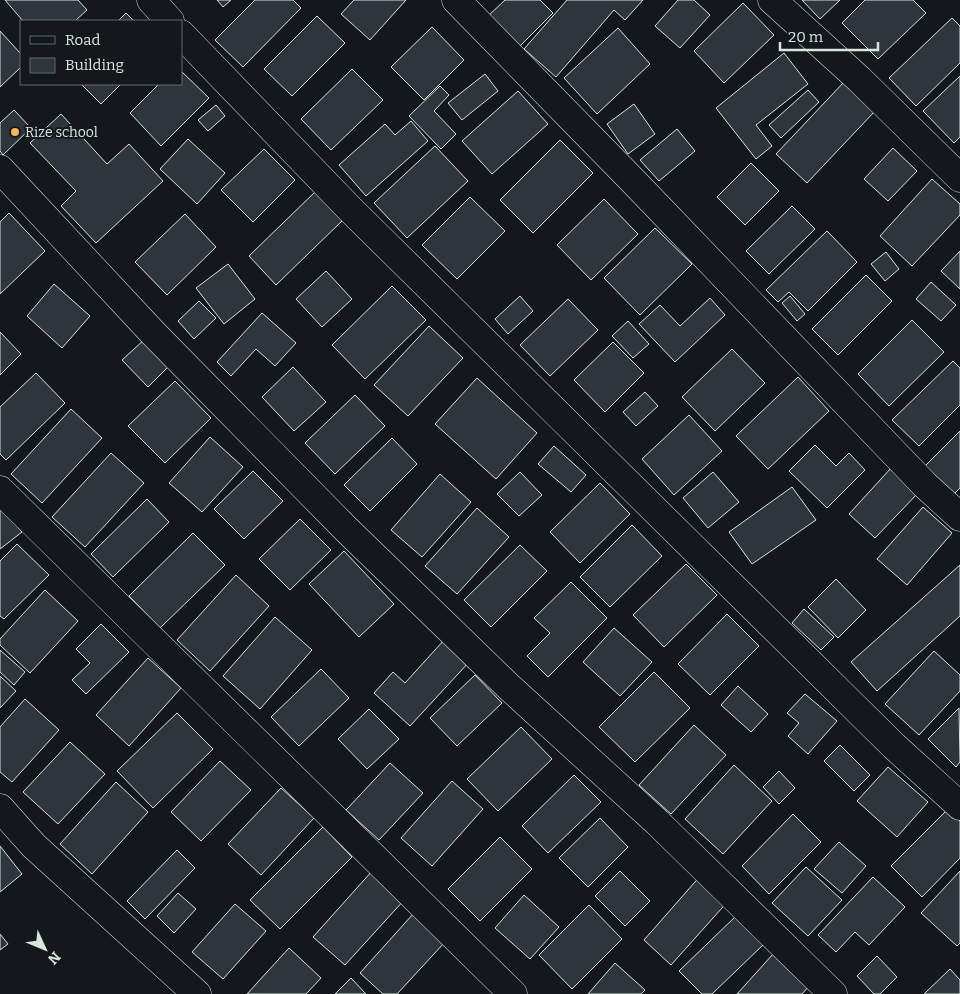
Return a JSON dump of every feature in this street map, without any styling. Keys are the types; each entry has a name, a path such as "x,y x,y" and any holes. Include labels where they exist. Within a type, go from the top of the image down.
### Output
{"street":[{"path":"151,0 169,20"},
{"path":"456,0 636,184 918,478 960,517"},
{"path":"772,0 859,79 960,178"},
{"path":"182,35 351,210 894,746 960,806"},
{"path":"0,169 153,333 347,530 508,686 658,822 833,994"},
{"path":"0,490 513,994"},
{"path":"0,808 34,846 197,994"}],"building":[{"path":"5,0 78,0 87,10 76,20 22,20"},
{"path":"217,0 231,0 223,7"},
{"path":"255,0 293,0 301,8 243,67 215,40"},
{"path":"354,0 406,0 370,40 341,14"},
{"path":"505,0 540,0 553,13 518,48 487,17"},
{"path":"567,0 643,0 625,20 614,10 556,77 524,49"},
{"path":"678,0 694,0 710,15 680,48 655,26"},
{"path":"802,0 840,0 820,19"},
{"path":"865,0 913,0 926,13 878,59 842,23"},
{"path":"743,3 774,35 724,83 694,51"},
{"path":"126,13 133,20 119,20"},
{"path":"317,16 345,43 292,96 264,69"},
{"path":"952,18 960,26 960,63 916,106 889,78"},
{"path":"432,27 464,60 424,100 391,67"},
{"path":"618,28 650,64 597,114 564,78"},
{"path":"0,31 20,53 20,68 0,87"},
{"path":"784,53 808,84 756,125 772,146 756,159 716,108"},
{"path":"352,69 383,100 331,150 301,119"},
{"path":"182,72 209,98 161,146 130,113 158,85 182,85"},
{"path":"485,74 498,91 462,120 448,103"},
{"path":"960,76 960,137 954,143 923,111"},
{"path":"844,82 875,111 807,183 776,154"},
{"path":"82,85 120,85 101,104"},
{"path":"440,86 449,95 434,111 456,134 441,149 409,116"},
{"path":"808,90 819,102 781,138 769,125"},
{"path":"518,91 548,124 492,174 462,141"},
{"path":"634,104 655,134 628,154 607,124"},
{"path":"216,105 225,116 208,131 198,120"},
{"path":"14,110 31,128 3,155 0,151 0,123"},
{"path":"61,114 107,164 129,144 163,181 96,243 61,206 76,191 30,143"},
{"path":"411,121 428,141 366,196 339,165 385,124 395,135"},
{"path":"677,129 695,151 659,181 640,160"},
{"path":"188,139 225,173 197,204 160,169"},
{"path":"560,140 593,173 533,233 500,200"},
{"path":"435,146 468,181 407,238 374,203"},
{"path":"893,148 917,171 888,201 864,179"},
{"path":"264,149 295,180 253,222 221,190"},
{"path":"751,163 779,191 745,225 717,197"},
{"path":"932,179 960,204 960,215 912,266 880,236"},
{"path":"316,191 343,220 276,285 249,256"},
{"path":"470,197 505,231 457,279 422,245"},
{"path":"604,199 638,234 591,280 557,245"},
{"path":"792,206 815,229 769,274 746,251"},
{"path":"9,213 45,251 0,294 0,222"},
{"path":"185,214 216,247 167,295 135,262"},
{"path":"655,228 692,264 640,315 604,278"},
{"path":"827,231 857,262 808,311 789,292 778,302 766,290"},
{"path":"960,251 960,289 941,271"},
{"path":"886,252 899,269 885,281 871,264"},
{"path":"228,264 255,299 224,324 196,288"},
{"path":"326,271 352,299 322,327 296,299"},
{"path":"866,275 892,301 838,355 812,329"},
{"path":"931,282 956,305 941,321 916,299"},
{"path":"54,284 90,316 62,348 27,316"},
{"path":"392,286 426,320 365,379 332,345"},
{"path":"520,296 533,311 508,334 495,319"},
{"path":"790,296 805,314 797,321 782,303"},
{"path":"710,298 725,315 675,362 639,324 660,305 680,326"},
{"path":"568,299 598,330 550,376 520,345"},
{"path":"199,301 216,318 194,339 178,321"},
{"path":"262,313 296,343 275,366 256,349 231,376 217,362"},
{"path":"912,320 944,352 889,406 858,374"},
{"path":"628,321 649,344 633,358 612,336"},
{"path":"429,326 463,358 408,416 374,385"},
{"path":"0,332 21,354 0,375"},
{"path":"145,339 170,365 148,387 122,360"},
{"path":"613,342 644,373 605,412 574,380"},
{"path":"732,349 765,383 715,431 682,397"},
{"path":"953,361 960,368 960,405 919,446 892,420"},
{"path":"293,367 326,402 294,431 262,397"},
{"path":"36,373 65,403 6,460 0,454 0,407"},
{"path":"798,377 829,411 768,469 736,436"},
{"path":"477,378 537,433 496,479 435,424"},
{"path":"175,381 211,418 165,463 128,426"},
{"path":"645,392 658,406 636,426 623,412"},
{"path":"355,395 385,426 335,474 305,443"},
{"path":"71,409 102,438 42,503 11,474"},
{"path":"689,415 722,451 674,495 642,459"},
{"path":"960,431 960,488 948,500 919,472"},
{"path":"210,437 243,467 202,512 169,483"},
{"path":"392,438 417,464 370,511 344,485"},
{"path":"815,445 836,466 849,453 865,470 827,508 789,471"},
{"path":"554,446 586,475 571,492 538,464"},
{"path":"111,453 144,483 85,547 52,517"},
{"path":"892,467 919,492 875,538 849,514"},
{"path":"253,471 283,501 244,539 214,509"},
{"path":"520,472 542,495 519,516 497,494"},
{"path":"713,472 739,502 708,528 683,498"},
{"path":"440,474 471,502 422,557 391,530"},
{"path":"600,483 630,514 580,563 550,532"},
{"path":"792,487 816,520 752,564 729,532"},
{"path":"147,499 169,522 113,577 91,554"},
{"path":"923,507 952,533 907,585 877,559"},
{"path":"0,508 22,532 0,549"},
{"path":"477,508 509,537 457,594 425,566"},
{"path":"300,519 331,550 290,590 259,559"},
{"path":"632,525 662,556 610,607 580,577"},
{"path":"193,533 225,565 160,628 129,596"},
{"path":"17,544 49,575 4,619 0,616 0,561"},
{"path":"520,545 547,571 491,627 464,600"},
{"path":"344,551 394,604 359,637 309,584"},
{"path":"686,564 717,595 664,647 633,615"},
{"path":"960,565 960,616 877,691 851,662"},
{"path":"236,575 269,606 210,671 177,640"},
{"path":"836,579 866,610 838,638 808,607"},
{"path":"571,582 607,618 548,677 527,656 550,633 534,618"},
{"path":"45,590 78,621 30,673 0,645 0,639"},
{"path":"804,609 834,637 821,650 792,623"},
{"path":"727,614 759,646 710,695 678,664"},
{"path":"275,617 312,650 260,709 223,676"},
{"path":"101,624 129,652 86,694 72,680 90,663 76,649"},
{"path":"614,628 652,662 620,696 583,662"},
{"path":"445,639 470,661 410,726 374,693 393,672 405,683"},
{"path":"0,650 25,672 14,685 0,672"},
{"path":"934,651 960,675 960,691 919,735 885,704"},
{"path":"148,658 181,688 129,746 96,715"},
{"path":"321,669 349,698 299,746 271,717"},
{"path":"654,672 690,708 635,762 599,727"},
{"path":"475,675 502,703 457,746 430,718"},
{"path":"0,676 16,691 0,708"},
{"path":"738,686 768,714 751,732 721,705"},
{"path":"805,694 837,721 808,754 788,736 799,723 787,713"},
{"path":"25,699 59,730 12,782 0,772 0,727"},
{"path":"959,708 960,762 956,767 928,739"},
{"path":"369,709 399,739 367,769 338,739"},
{"path":"177,713 213,749 153,808 117,771"},
{"path":"694,725 726,755 671,814 639,785"},
{"path":"521,727 552,759 498,811 467,779"},
{"path":"70,742 105,774 58,824 23,792"},
{"path":"840,745 870,775 854,791 824,761"},
{"path":"220,761 251,790 201,841 171,812"},
{"path":"390,763 423,793 379,840 346,810"},
{"path":"734,765 772,801 723,854 685,819"},
{"path":"888,767 928,802 897,837 857,801"},
{"path":"779,771 795,788 779,804 763,787"},
{"path":"574,775 601,802 548,853 522,826"},
{"path":"452,781 483,809 432,866 401,838"},
{"path":"116,782 148,812 92,874 60,844"},
{"path":"281,788 314,818 261,875 228,844"},
{"path":"948,809 960,821 960,858 922,897 891,866"},
{"path":"793,814 821,842 769,894 742,866"},
{"path":"600,818 628,847 588,887 559,858"},
{"path":"323,827 352,857 280,929 250,900"},
{"path":"500,837 532,869 480,921 448,889"},
{"path":"839,842 866,866 842,893 814,869"},
{"path":"0,846 22,874 0,892"},
{"path":"177,850 195,868 145,919 127,901"},
{"path":"806,867 842,900 808,936 772,903"},
{"path":"373,870 405,899 345,965 313,937"},
{"path":"620,871 650,901 625,926 595,896"},
{"path":"960,871 960,943 957,946 921,913"},
{"path":"702,874 730,899 671,965 644,940"},
{"path":"873,877 905,907 869,945 855,932 836,952 818,935"},
{"path":"178,893 196,909 174,933 157,916"},
{"path":"524,895 559,927 530,959 495,928"},
{"path":"235,904 266,931 223,979 192,952"},
{"path":"589,905 622,939 572,989 539,955"},
{"path":"414,913 445,942 397,994 383,994 360,973"},
{"path":"736,916 764,944 712,994 702,994 679,971"},
{"path":"0,934 8,944 0,950"},
{"path":"289,948 321,978 306,994 247,994"},
{"path":"774,953 810,985 802,994 737,994"},
{"path":"877,956 897,977 880,994 874,994 857,976"},
{"path":"615,963 645,990 641,994 588,994"},
{"path":"950,969 960,980 960,994 924,994"},
{"path":"351,978 366,994 335,994"}],"place":[{"name":"Rize school","path":"15,132"}]}
